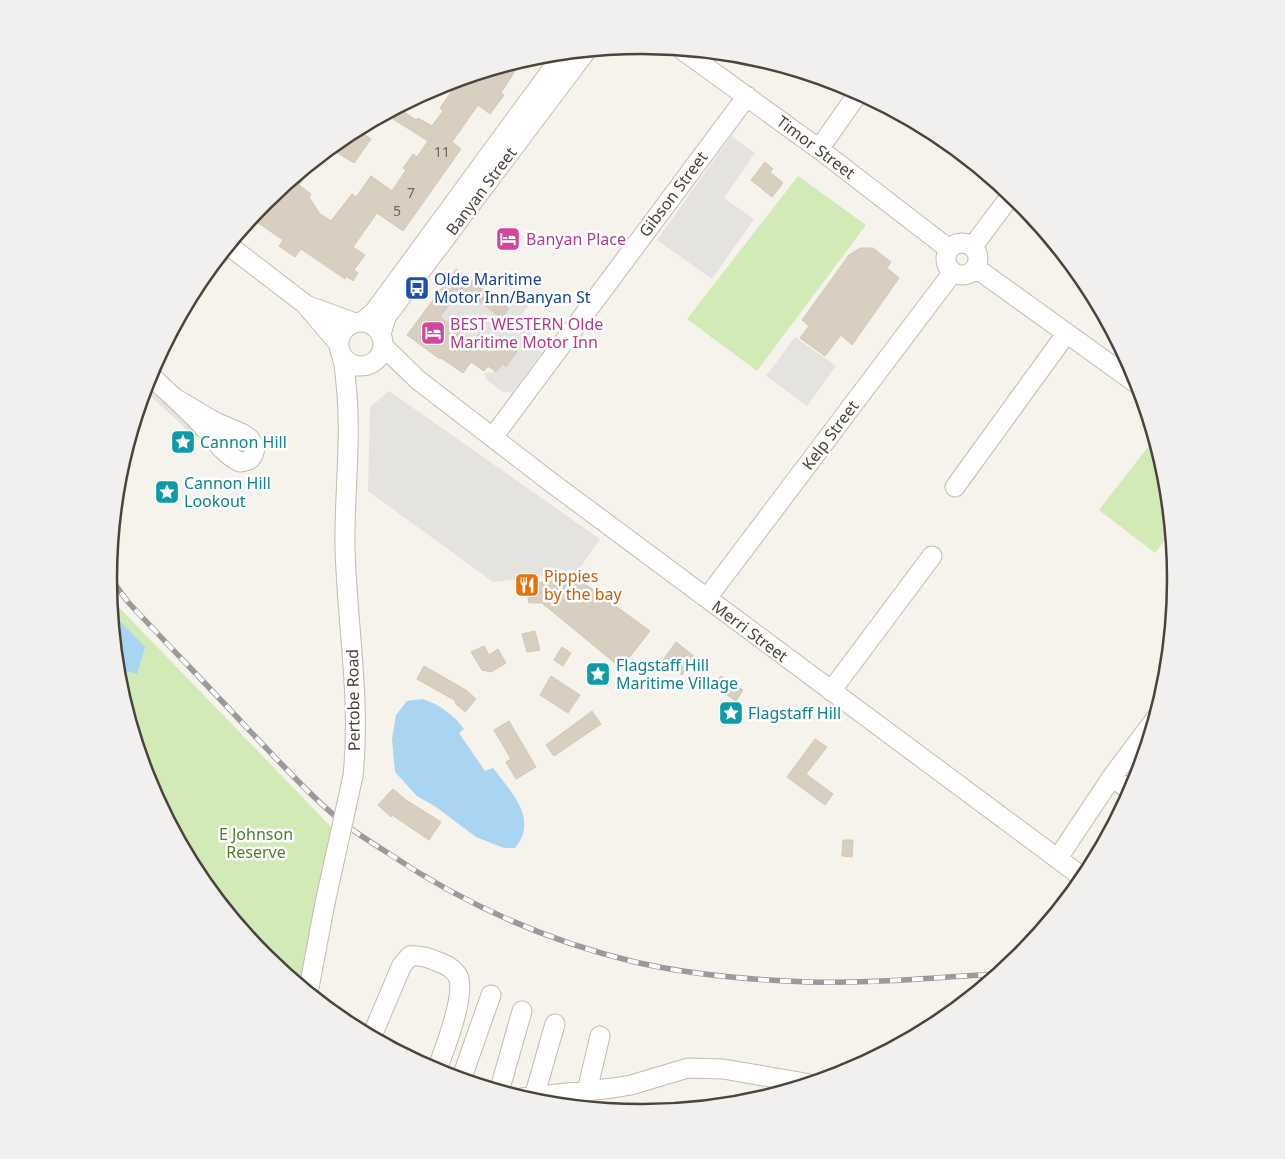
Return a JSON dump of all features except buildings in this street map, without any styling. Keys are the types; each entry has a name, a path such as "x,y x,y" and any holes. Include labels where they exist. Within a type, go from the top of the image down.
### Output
{"street":[{"name":"Timor Street","path":"691,56 820,149 949,249"},
{"name":"Banyan Street","path":"525,118 580,57"},
{"name":"Banyan Street","path":"359,323 374,312 445,226 525,118 559,61"},
{"name":"Gibson Street","path":"493,437 746,96"},
{"path":"820,149 854,99"},
{"path":"973,246 1007,201"},
{"name":"Banyan Street","path":"382,340 386,317 445,226"},
{"path":"964,242 973,246 979,259 976,268 968,274 953,272 947,264 946,253 949,249 953,245 964,242"},
{"path":"233,250 305,304 340,348 348,362 361,367 369,365 382,354 382,340 373,326 305,304"},
{"path":"976,268 1128,377"},
{"name":"Kelp Street","path":"707,598 953,272"},
{"path":"340,348 344,331 359,323"},
{"path":"955,487 1066,334"},
{"name":"Merri Street","path":"382,340 418,380 552,483 1079,874"},
{"name":"Pertobe Road","path":"309,986 325,903 353,776 355,752 356,710 345,541 348,403 344,358 340,348"},
{"name":"Merri Street","path":"369,365 418,380"},
{"name":"Pertobe Road","path":"348,403 369,365"},
{"path":"156,380 178,400"},
{"path":"831,692 932,556"},
{"path":"1058,858 1112,777 1145,733"},
{"path":"1112,777 1125,787"},
{"path":"374,1031 402,965 410,956 421,955 449,966 459,977 460,988 453,1026 439,1064"},
{"path":"463,1073 492,995"},
{"path":"501,1085 522,1011"},
{"path":"529,1092 555,1024"},
{"path":"587,1091 600,1036"},
{"path":"545,1096 631,1084 688,1068 722,1069 796,1082"}],"green space":[{"path":"798,176 866,225 757,371 687,319"},
{"path":"1150,444 1164,511 1166,538 1155,553 1099,510"},
{"name":"E Johnson Reserve","path":"118,606 334,830 316,916 300,978 247,926 205,872 171,812 145,748 127,682 121,648"}],"shaded area":[{"path":"731,136 755,153 724,198 754,219 712,279 657,240"},
{"path":"513,287 533,300 516,322 547,345 513,392 503,392 487,380 484,373 496,372 501,364 506,367 518,350 509,344 504,351 479,334 473,342 438,315 444,311 461,288 502,318 509,308"},
{"path":"795,337 836,366 807,406 766,376"},
{"path":"154,386 201,430 196,438 150,396"},
{"path":"389,391 600,539 577,572 493,582 368,491 370,407"}],"water":[{"path":"119,620 145,647 137,674 125,670"},
{"path":"423,699 451,714 464,729 459,733 485,771 493,768 514,796 520,806 524,827 522,837 515,848 504,848 476,837 436,807 417,796 395,772 392,739 396,715 407,701"}],"railway":[{"path":"117,587 143,618 294,777 329,811 358,834 416,871 475,904 506,918 570,943 635,962 656,967 721,976 833,982 989,975"}],"place":[{"name":"Banyan Place","path":"508,239"},
{"name":"Olde Maritime Motor Inn/Banyan St","path":"417,288"},
{"name":"BEST WESTERN Olde Maritime Motor Inn","path":"433,333"},
{"name":"Cannon Hill","path":"183,442"},
{"name":"Cannon Hill Lookout","path":"167,492"},
{"name":"Pippies by the bay","path":"527,585"},
{"name":"Flagstaff Hill Maritime Village","path":"598,674"},
{"name":"Flagstaff Hill","path":"731,713"}]}
